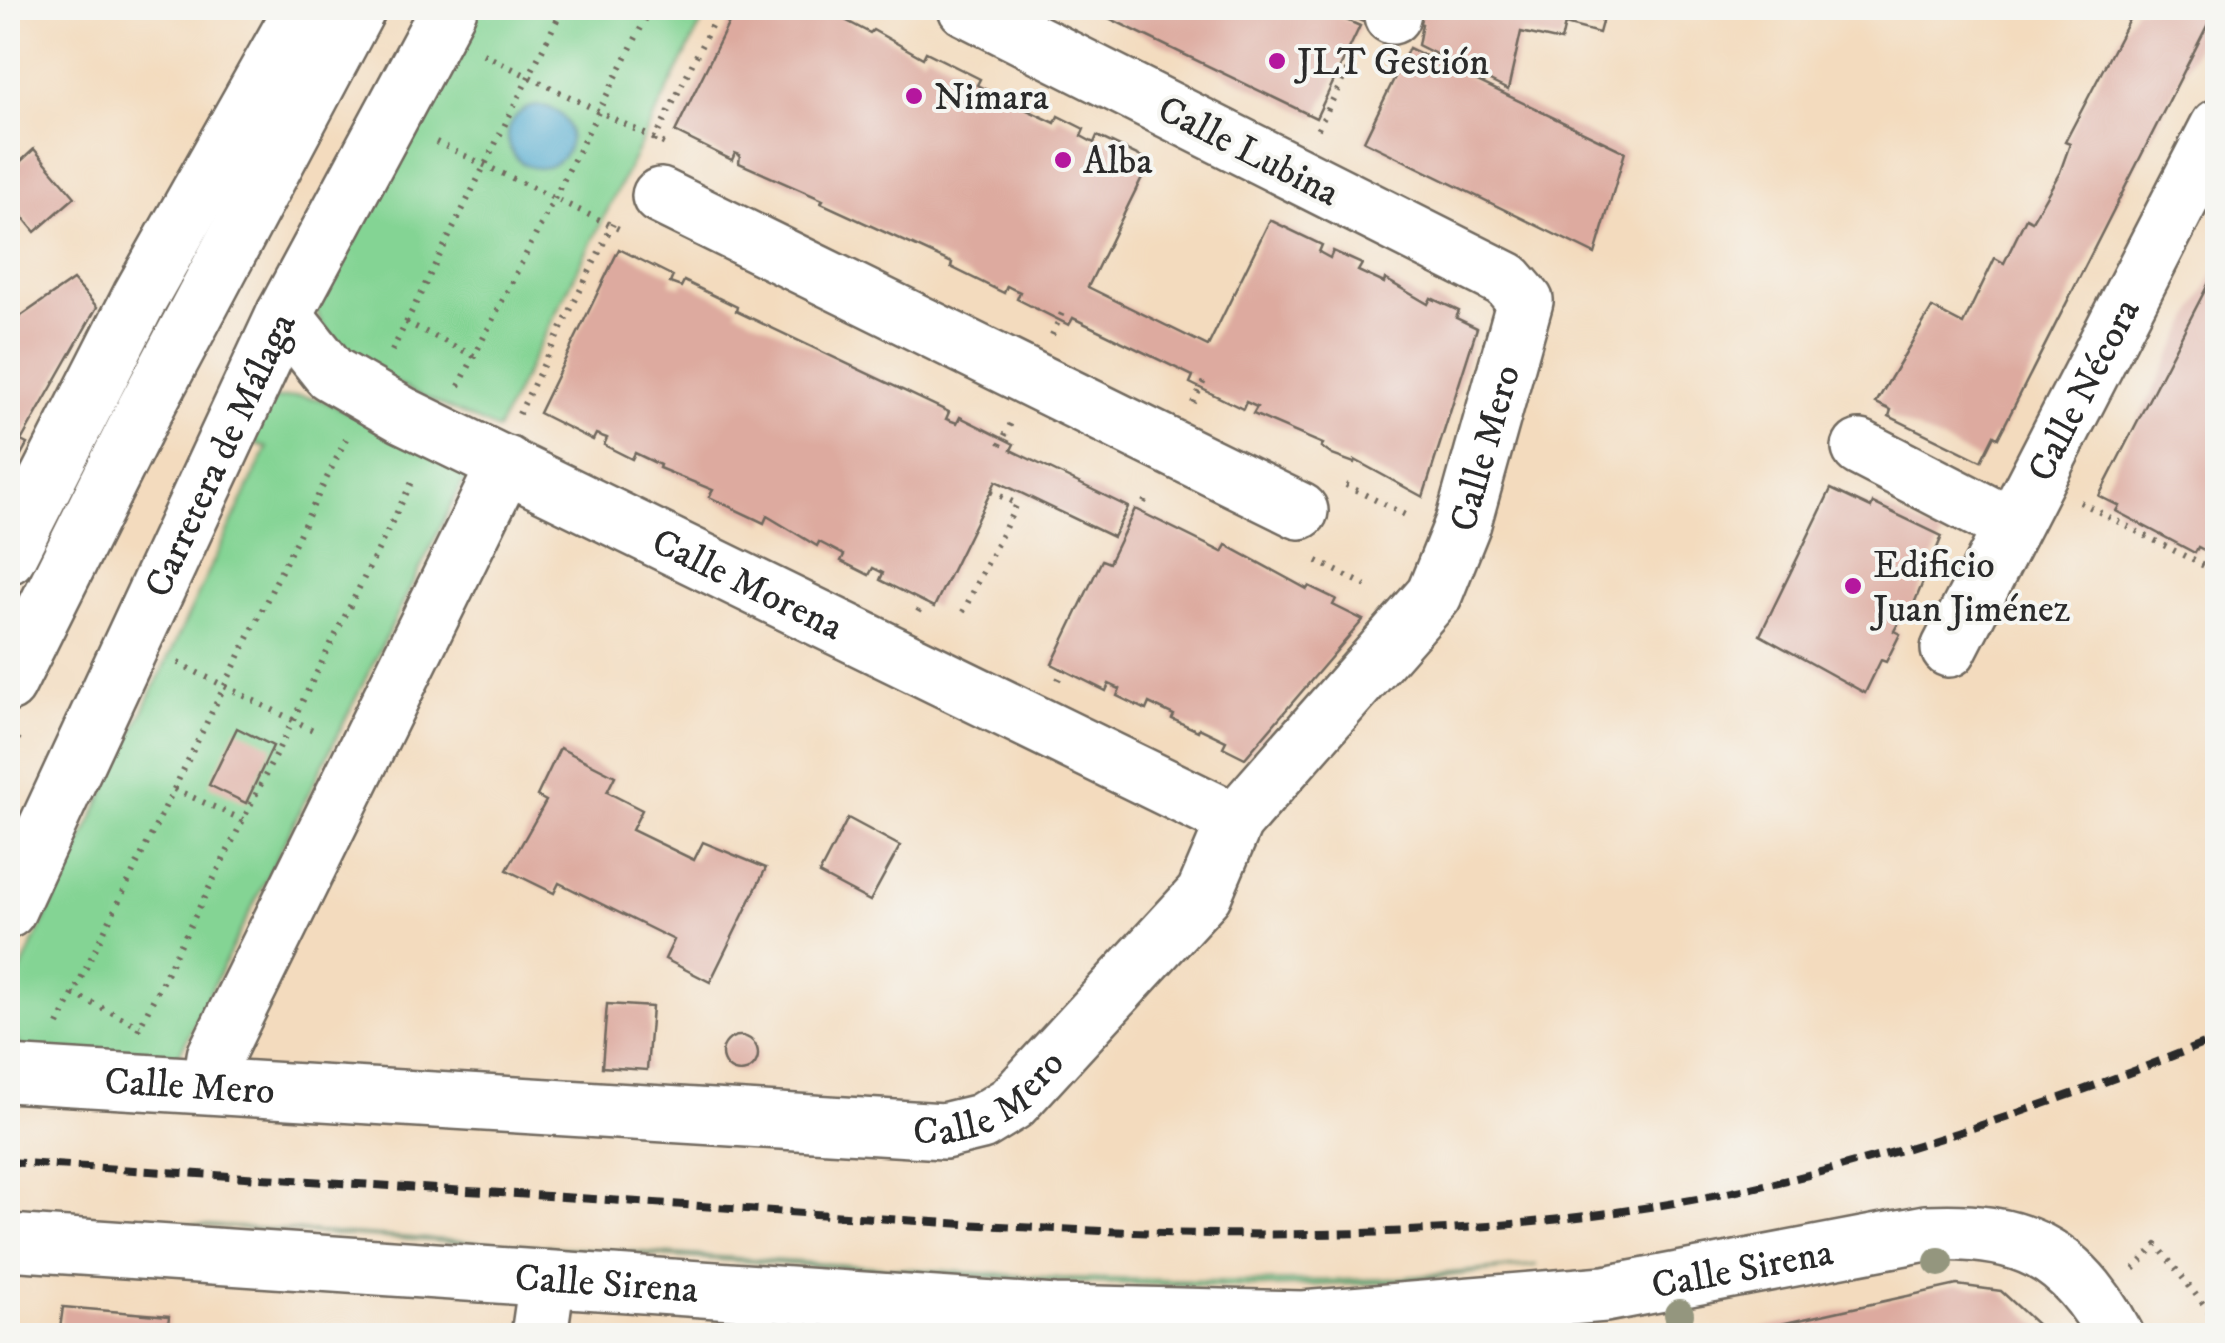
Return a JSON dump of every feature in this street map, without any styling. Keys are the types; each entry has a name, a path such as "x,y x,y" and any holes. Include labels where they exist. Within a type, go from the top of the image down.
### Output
{"street":[{"path":"8,556 140,297 303,8"},
{"path":"8,684 144,412 358,8"},
{"name":"Calle Lubina","path":"966,8 1507,280 1525,301"},
{"name":"Carretera de Málaga","path":"8,910 284,315 460,28"},
{"name":"Calle Nécora","path":"1949,649 2218,126"},
{"path":"660,196 1300,510"},
{"name":"Calle Mero","path":"8,1074 944,1131 980,1122 1012,1103 1204,894 1235,821 1434,595 1464,523 1525,301"},
{"name":"Calle Morena","path":"284,315 330,373 403,415 1235,821"},
{"path":"1860,448 2011,526"},
{"path":"211,1084 215,1056 506,464"},
{"name":"Calle Sirena","path":"8,1242 547,1280 1094,1325 1602,1315 1926,1234 1960,1231 2006,1236 2055,1256 2097,1298 2116,1336"},
{"path":"539,1336 547,1280"}],"path":[{"path":"387,360 563,8"},
{"path":"454,395 650,8"},
{"path":"1316,132 1358,48 1379,23"},
{"path":"460,28 529,77 656,139"},
{"path":"427,138 612,226"},
{"path":"406,322 474,356"},
{"path":"57,1028 346,438"},
{"path":"134,1040 416,472"},
{"path":"963,612 1017,504 990,491"},
{"path":"1379,501 1423,523"},
{"path":"2080,502 2210,569 2218,555"},
{"path":"1346,576 1387,596"},
{"path":"163,656 325,736"},
{"path":"174,789 243,820"},
{"path":"73,994 140,1026"},
{"path":"2124,1280 2157,1244 2218,1324"},
{"path":"177,1336 180,1318"},
{"path":"267,1336 268,1325"}],"green space":[{"path":"460,8 709,8 497,430 368,367 327,332 316,308 317,281"},
{"path":"274,399 320,399 471,468 474,486 463,482 180,1053 166,1063 30,1056 11,1028 10,993 267,448 243,438"},
{"path":"8,1213 1059,1278 1259,1282 1387,1279 1537,1265 1388,1283 1259,1287 1059,1282"}],"water":[{"path":"539,106 561,115 570,137 561,159 539,168 517,159 508,137 517,115"}],"building":[{"path":"736,8 835,8 848,14 845,20 870,33 873,30 923,58 926,52 980,79 977,85 1002,98 1004,94 1030,106 1027,110 1055,123 1058,116 1084,129 1081,136 1094,143 1097,136 1150,161 1088,287 1208,346 1270,220 1322,245 1319,252 1330,258 1333,251 1362,264 1358,271 1384,283 1385,279 1428,304 1431,298 1459,311 1456,318 1477,328 1423,497 1355,460 1354,463 1332,455 1321,447 1323,444 1253,414 1257,407 1246,402 1243,409 1190,383 1193,376 1073,318 1069,325 1017,299 1020,292 1007,286 1004,293 951,267 952,263 739,163 740,155 735,153 732,160 675,132"},
{"path":"1088,8 1319,8 1360,26 1316,118"},
{"path":"1331,8 1372,8 1368,24"},
{"path":"1418,8 1616,8 1614,13 1605,11 1599,33 1565,24 1561,41 1521,32 1508,90 1418,45 1422,24 1414,22"},
{"path":"2135,8 2216,8 1998,438 1994,435 1981,461 1889,416 1891,410 1876,403 1932,308 1963,324 1995,258 2004,263 2026,218 2032,221 2060,172 2070,144 2065,142"},
{"path":"1409,48 1625,152 1595,254 1364,141"},
{"path":"34,149 75,197 35,232 8,199 8,173"},
{"path":"619,249 673,276 670,283 681,287 684,281 737,307 736,311 949,412 946,419 957,423 960,417 1014,444 1011,450 1128,507 1113,537 996,481 934,607 880,580 883,573 873,568 869,575 841,561 844,555 819,542 817,546 767,516 764,523 709,497 713,490 659,468 660,465 635,453 632,459 604,445 607,438 596,434 593,440 539,413"},
{"path":"2218,265 2218,533 2208,552 2198,547 2195,553 2116,511 2119,506 2099,496"},
{"path":"73,280 97,307 21,441 27,444 8,478 8,325"},
{"name":"Edificio Juan Jiménez","path":"1831,489 1871,508 1873,503 1942,536 1911,611 1906,609 1894,631 1900,634 1886,662 1881,660 1865,693 1760,635"},
{"path":"1135,509 1222,552 1226,545 1307,589 1309,586 1336,599 1333,605 1363,620 1245,758 1223,747 1226,741 1172,719 1174,715 1149,703 1146,710 1117,696 1120,689 1109,684 1106,691 1052,664 1102,560 1109,563"},
{"path":"237,728 273,746 246,803 209,785"},
{"path":"560,748 615,776 607,792 642,810 632,830 694,860 703,842 766,868 710,982 665,959 674,940 559,883 554,893 507,870 546,801 537,796"},
{"path":"848,818 900,846 870,901 819,874"},
{"path":"607,1004 652,1007 647,1070 602,1067"},
{"path":"740,1036 753,1041 758,1054 753,1067 740,1072 727,1067 722,1054 727,1041"},
{"path":"1957,1285 2001,1291 2050,1336 1727,1336"},
{"path":"63,1307 169,1316 167,1336 59,1336"}],"railway":[{"path":"8,1162 1106,1231 1336,1234 1451,1229 1680,1202 1817,1173 2020,1112 2218,1038"}],"place":[{"name":"JLT Gestión","path":"1277,61"},
{"name":"Nimara","path":"914,96"},
{"name":"Alba","path":"1063,160"},
{"name":"Edificio Juan Jiménez","path":"1853,586"}]}
